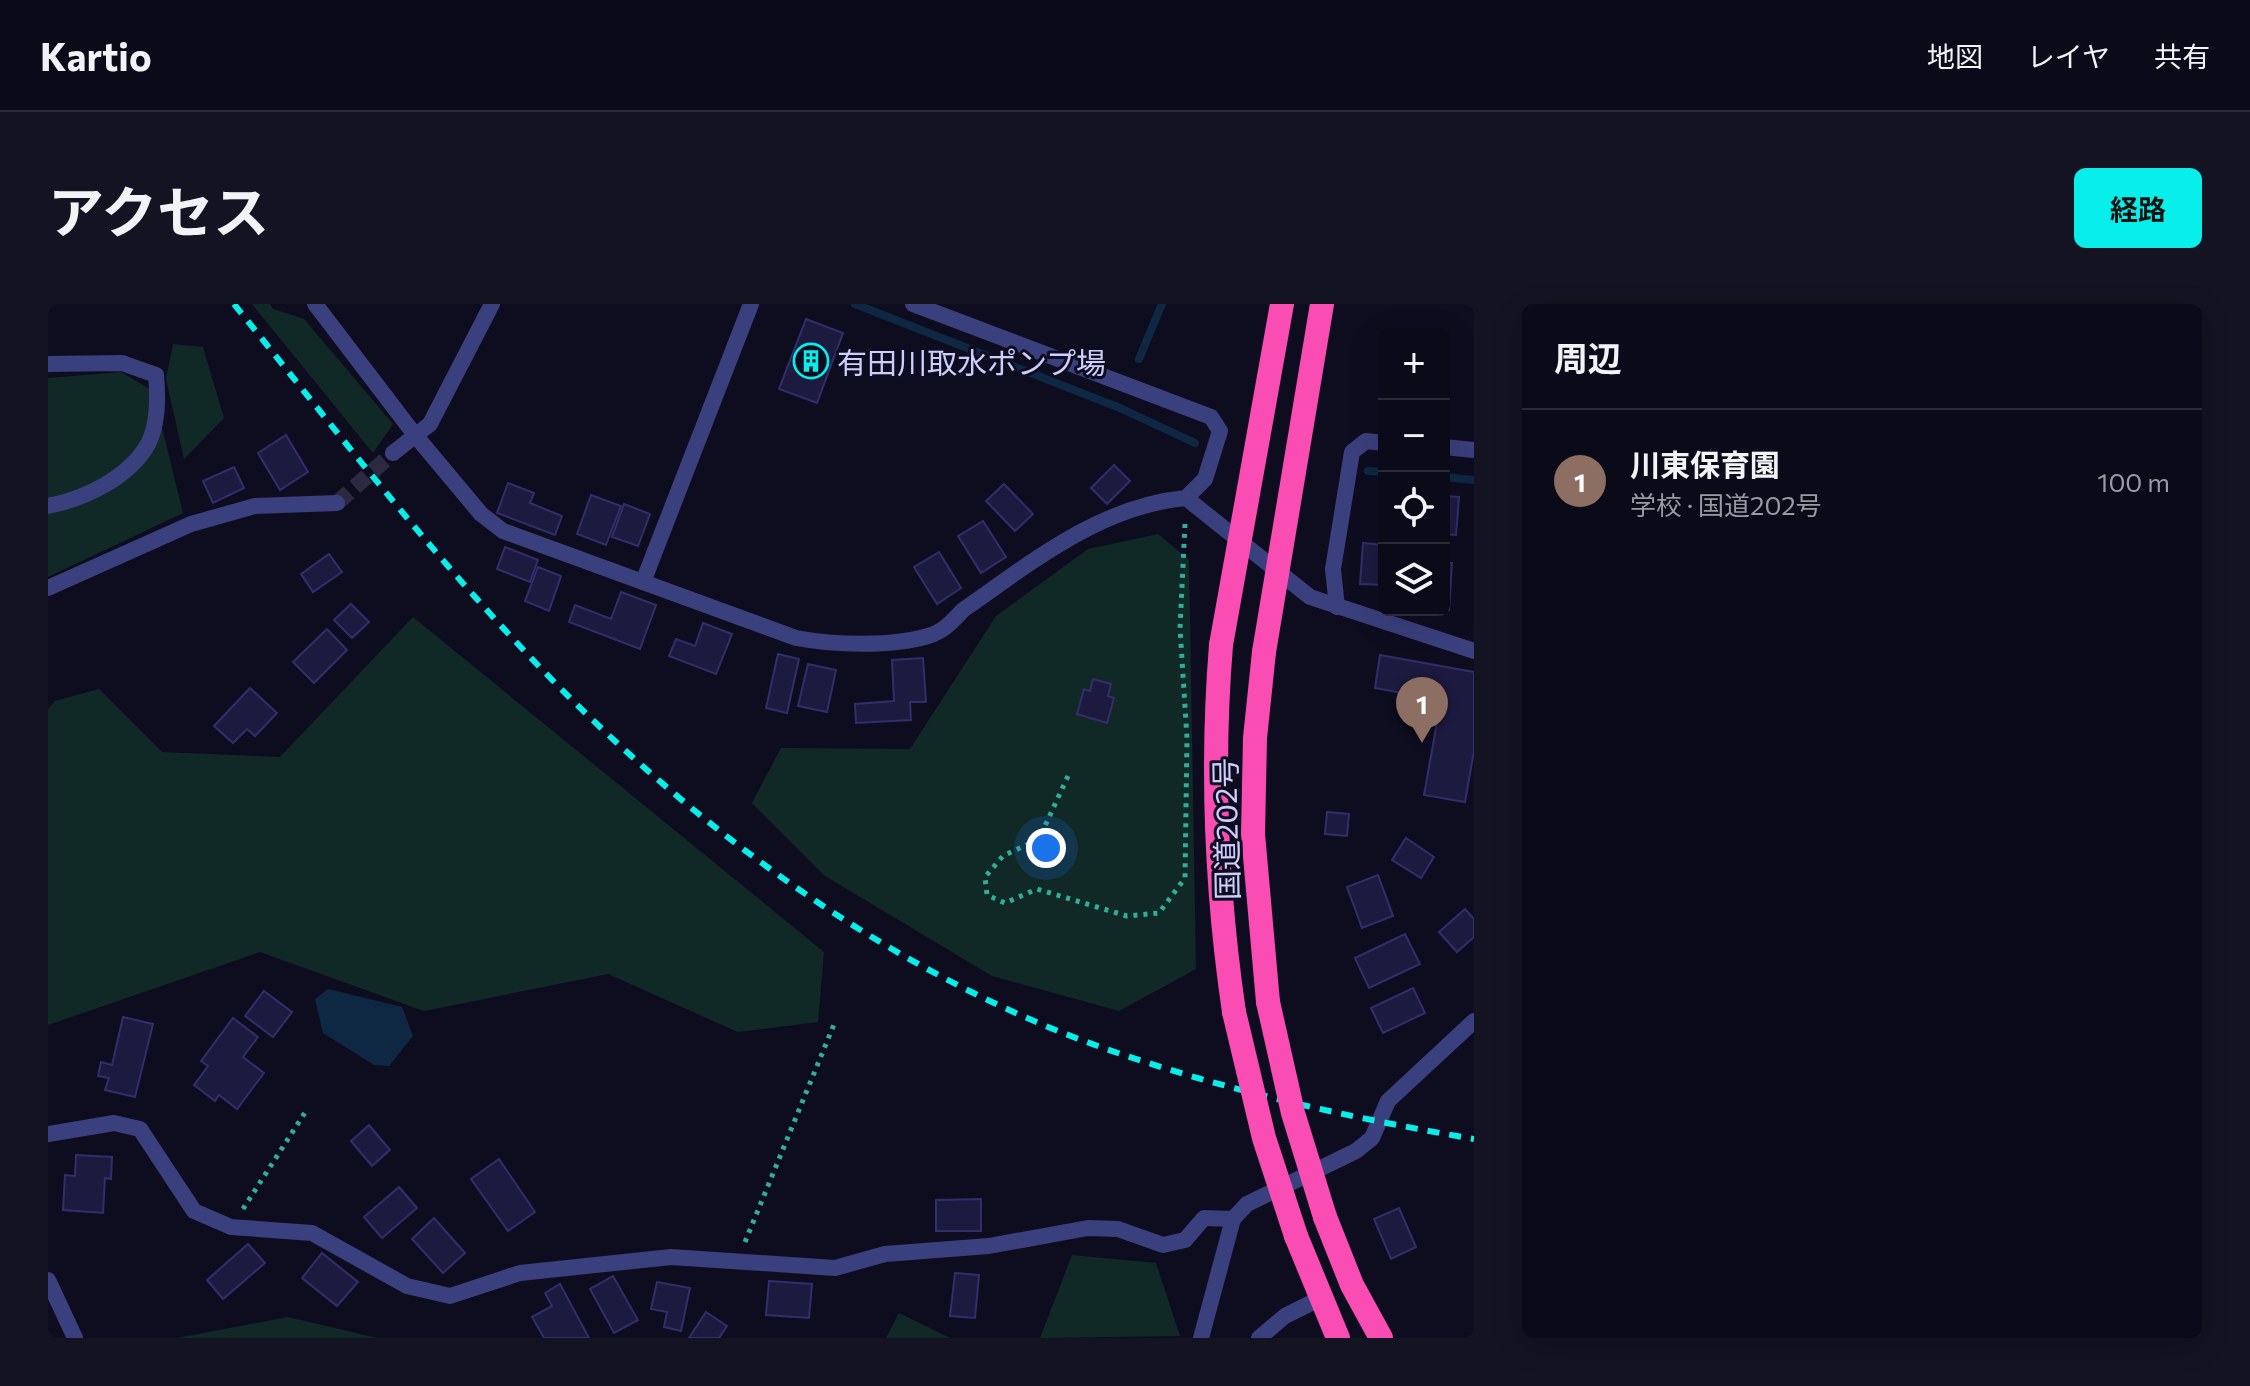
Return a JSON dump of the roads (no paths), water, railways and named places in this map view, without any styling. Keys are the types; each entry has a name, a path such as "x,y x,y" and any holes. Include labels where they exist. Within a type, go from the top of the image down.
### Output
{"highway":[{"name":"国道202号","path":"1282,304 1221,645 1214,732 1221,923 1234,1012 1264,1138 1319,1299 1338,1338"},
{"name":"国道202号","path":"1322,304 1264,652 1255,738 1253,834 1268,1002 1293,1113 1325,1217 1352,1285 1381,1338"}],"street":[{"path":"315,304 415,435 481,514 503,531 796,638 836,646 928,637 948,626 963,610 1075,532 1155,501 1186,498 1205,479 1220,431 1211,417 913,304"},
{"path":"393,453 430,424 492,304"},
{"path":"643,582 751,304"},
{"path":"48,364 122,363 156,375 158,402 148,444 119,474 101,490 48,506"},
{"path":"1337,607 1333,569 1352,452 1366,441 1378,442"},
{"path":"1450,448 1474,450"},
{"path":"1186,498 1310,597 1474,651"},
{"path":"48,588 204,521 255,506 337,503"},
{"path":"1201,1338 1233,1219 1247,1204 1356,1151 1372,1138 1388,1101 1474,1021"},
{"path":"48,1134 114,1123 140,1129 194,1211 231,1227 312,1233 407,1286 450,1296 520,1273 569,1265 671,1257 835,1268 885,1254 989,1246 1088,1228 1118,1229 1163,1245 1185,1240 1204,1218 1233,1219"},
{"path":"48,1280 75,1338"},
{"path":"1259,1338 1285,1316 1319,1299"}],"water":[{"path":"328,989 402,1007 413,1036 389,1066 374,1065 323,1033 315,999"}],"waterway":[{"path":"855,304 1120,408 1195,443"},
{"path":"1139,359 1162,304"},
{"path":"1368,471 1378,472"},
{"path":"1450,478 1474,480"}],"tunnel":[{"path":"337,503 393,453"}],"railway":[{"path":"234,304 444,561 577,704 706,820 847,921 997,1005 1124,1055 1273,1098 1474,1139"}],"place":[{"name":"有田川取水ポンプ場","path":"811,361"},
{"name":"川東保育園","path":"1422,743"}]}
